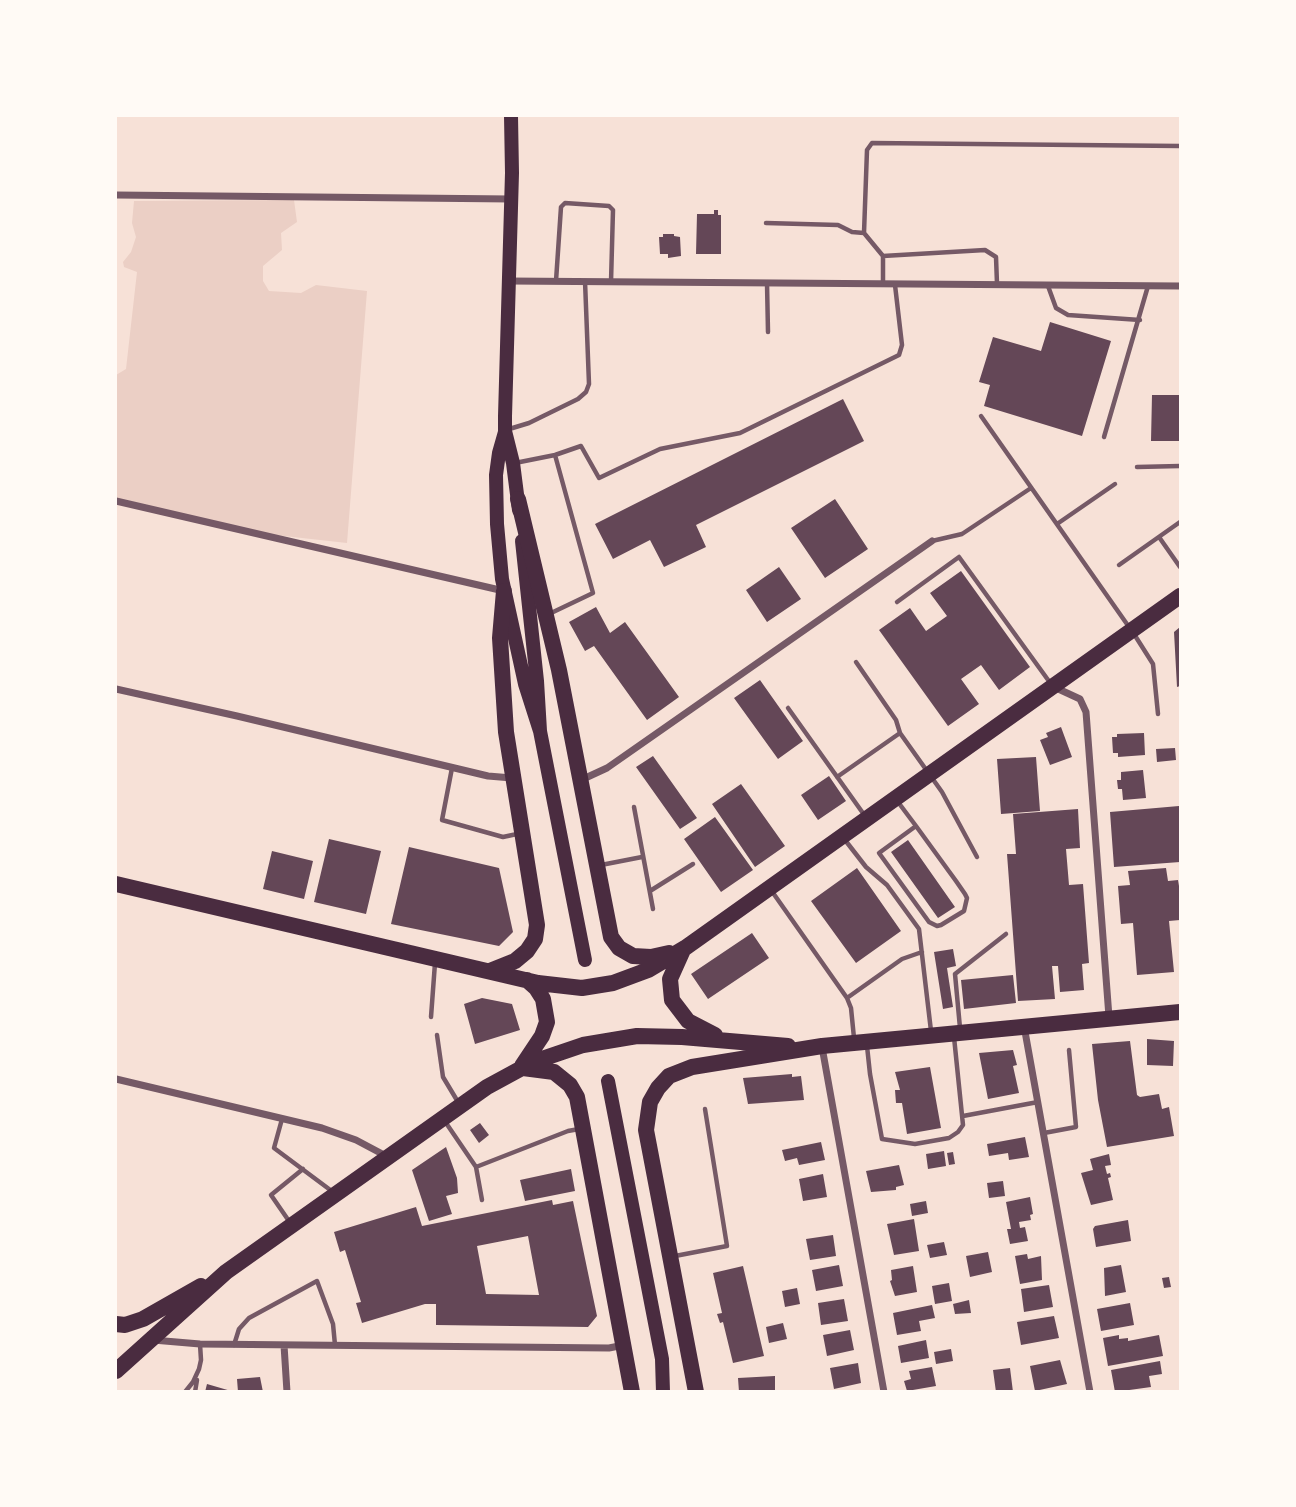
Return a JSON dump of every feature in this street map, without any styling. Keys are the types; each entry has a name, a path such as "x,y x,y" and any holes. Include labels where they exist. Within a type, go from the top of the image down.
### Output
{"highway":[{"path":"518,499 581,780 608,929 619,948 626,953 642,957 685,948"},
{"path":"490,971 522,957 531,946 536,933 536,908 512,778 500,655 504,591"},
{"path":"116,884 527,980 570,988 613,984 648,970 685,948 1181,596"},
{"path":"685,948 670,979 670,993 675,1007 697,1026 731,1041"},
{"path":"521,1068 542,1036 547,1021 543,999 527,980"},
{"path":"696,1391 646,1130 648,1108 658,1088 675,1072 822,1046 1181,1012"},
{"path":"116,1324 125,1325 143,1319 226,1272 461,1105 521,1068 565,1051 618,1038 667,1036 822,1046"},
{"path":"521,1068 547,1070 564,1079 577,1097 632,1391"},
{"path":"116,1371 226,1272"}],"main road":[{"path":"511,116 505,430 518,499 540,731"},
{"path":"505,430 499,453 496,488 499,554 504,591 525,684 540,731 585,960"},
{"path":"608,1081 662,1359 673,1391"},
{"path":"662,1359 663,1391"}],"street":[{"path":"116,195 511,199"},
{"path":"509,281 1181,286"},
{"path":"116,502 504,591"},
{"path":"581,780 607,768 932,541"},
{"path":"1053,686 1080,699 1086,712 1109,1017"},
{"path":"116,689 452,768 512,778"},
{"path":"1024,1026 1090,1391"},
{"path":"822,1046 884,1391"},
{"path":"116,1079 345,1135 388,1157"},
{"path":"152,1340 234,1345 609,1348 625,1345"},
{"path":"284,1345 287,1391"}],"lane":[{"path":"883,285 883,256 864,233 867,150 872,143 1181,146"},
{"path":"556,281 561,207 565,203 609,206 613,210 611,282"},
{"path":"766,223 838,225 852,232 864,233"},
{"path":"883,256 985,250 996,257 997,285"},
{"path":"505,430 528,423 586,393 589,384 585,281"},
{"path":"767,284 768,332"},
{"path":"513,463 555,456 581,446 599,478 660,450 740,433 899,355 902,345 895,285"},
{"path":"1048,286 1056,308 1068,315 1140,320"},
{"path":"1104,437 1149,286"},
{"path":"981,416 1153,664 1158,714"},
{"path":"546,616 593,593 555,456"},
{"path":"1137,467 1181,466"},
{"path":"1057,524 1115,484"},
{"path":"932,541 962,534 1031,488"},
{"path":"1119,565 1181,522"},
{"path":"1159,537 1181,568"},
{"path":"897,602 960,557 1053,686"},
{"path":"856,662 897,720 900,733 942,792 977,857"},
{"path":"788,708 867,818"},
{"path":"837,777 900,733"},
{"path":"452,768 442,820 503,837 522,834"},
{"path":"896,798 967,898 966,908 941,925 932,925 879,853 916,827"},
{"path":"634,807 653,909"},
{"path":"843,836 866,867 887,885 920,934 931,1035"},
{"path":"596,865 642,857"},
{"path":"650,891 693,864"},
{"path":"769,888 848,998 870,1074 882,1139 909,1145 943,1139 958,1132 963,1125 964,1116 955,1067 955,974 1006,934"},
{"path":"848,998 902,959 922,952"},
{"path":"431,1017 436,958"},
{"path":"437,1035 443,1077 461,1105"},
{"path":"1044,1133 1076,1127 1069,1050"},
{"path":"964,1116 1038,1102"},
{"path":"671,1257 727,1247 705,1109"},
{"path":"443,1118 476,1167 482,1200"},
{"path":"282,1119 274,1147 336,1194"},
{"path":"476,1167 568,1131 583,1129"},
{"path":"292,1225 271,1195 303,1169"},
{"path":"234,1345 239,1329 249,1318 317,1280 334,1324 335,1346"},
{"path":"195,1391 200,1369 200,1344"},
{"path":"185,1391 200,1369"}],"shaded area":[{"path":"294,200 297,222 281,233 282,250 263,266 263,281 269,291 301,293 316,285 367,291 347,543 230,530 116,504 116,375 126,369 137,272 124,267 123,262 131,252 136,237 132,223 134,201"}],"building":[{"path":"714,210 718,210 718,215 721,215 721,254 696,254 697,214 714,214"},
{"path":"663,234 680,237 681,256 668,258 668,254 660,254 659,237 663,237"},
{"path":"1050,322 1111,341 1082,436 984,406 990,385 979,382 993,337 1041,351"},
{"path":"1152,395 1180,395 1180,441 1151,441"},
{"path":"843,399 864,441 696,525 706,547 664,567 650,540 613,559 595,524"},
{"path":"835,499 868,549 825,578 791,528"},
{"path":"779,567 801,599 767,622 746,590"},
{"path":"961,571 1030,667 999,690 981,665 961,679 979,704 948,726 879,630 910,608 926,631 947,616 930,593"},
{"path":"596,607 610,633 625,622 679,697 647,720 594,646 585,651 569,622"},
{"path":"1180,627 1180,686 1177,687 1174,632"},
{"path":"760,680 803,741 778,759 734,698"},
{"path":"1061,727 1072,757 1050,765 1040,740 1048,737 1046,733"},
{"path":"1144,733 1145,755 1118,757 1118,753 1113,753 1112,737 1117,737 1117,734"},
{"path":"1175,748 1176,760 1157,762 1156,749"},
{"path":"653,756 697,818 680,829 636,767"},
{"path":"1036,757 1040,811 1001,814 997,759"},
{"path":"1143,770 1146,798 1123,800 1122,789 1118,789 1117,780 1121,780 1121,772"},
{"path":"829,776 846,801 818,820 801,795"},
{"path":"741,784 785,846 755,867 712,804"},
{"path":"1179,806 1180,862 1114,867 1110,812"},
{"path":"1078,809 1080,848 1066,849 1069,885 1083,884 1089,963 1082,964 1084,990 1060,992 1058,966 1052,966 1055,999 1018,1001 1007,854 1016,854 1013,814"},
{"path":"715,817 753,870 721,892 684,839"},
{"path":"329,839 381,851 366,914 314,902"},
{"path":"908,840 955,907 938,918 891,852"},
{"path":"409,847 499,868 513,932 499,946 391,924"},
{"path":"272,851 313,861 304,899 263,889"},
{"path":"857,868 901,931 856,963 811,901"},
{"path":"1166,868 1168,881 1178,880 1180,886 1180,920 1169,921 1174,972 1137,975 1133,923 1121,924 1118,886 1130,885 1128,871"},
{"path":"752,933 769,958 708,999 691,974"},
{"path":"953,949 956,966 947,968 953,1007 943,1009 934,952"},
{"path":"1013,975 1016,1003 964,1009 961,980"},
{"path":"482,998 512,1004 520,1030 475,1044 464,1004"},
{"path":"1147,1039 1174,1041 1173,1066 1147,1065"},
{"path":"1130,1041 1137,1095 1140,1097 1159,1094 1162,1109 1169,1107 1174,1136 1107,1147 1098,1100 1092,1044"},
{"path":"1013,1050 1017,1065 1013,1066 1019,1093 988,1099 979,1053"},
{"path":"930,1067 941,1128 907,1134 902,1103 896,1103 895,1090 900,1090 895,1072"},
{"path":"792,1074 792,1077 801,1076 804,1100 748,1104 743,1078"},
{"path":"480,1123 489,1135 479,1143 470,1130"},
{"path":"1025,1137 1029,1157 1009,1160 1008,1153 989,1156 987,1144"},
{"path":"821,1142 825,1160 799,1165 797,1158 785,1161 782,1150"},
{"path":"446,1147 457,1178 458,1193 446,1196 452,1214 429,1221 412,1170"},
{"path":"944,1151 946,1166 928,1169 926,1154"},
{"path":"953,1152 955,1164 949,1165 947,1153"},
{"path":"1109,1154 1111,1165 1105,1166 1111,1177 1108,1178 1113,1200 1091,1205 1081,1173 1093,1170 1090,1159"},
{"path":"899,1165 904,1185 896,1187 896,1190 871,1192 866,1171"},
{"path":"571,1169 575,1191 525,1201 520,1180"},
{"path":"823,1174 827,1197 803,1201 799,1179"},
{"path":"1003,1181 1005,1196 989,1198 987,1183"},
{"path":"1030,1197 1033,1214 1030,1215 1031,1220 1019,1222 1020,1228 1025,1227 1028,1241 1010,1244 1007,1229 1011,1229 1006,1202"},
{"path":"552,1200 553,1205 573,1201 597,1316 588,1327 436,1325 436,1304 425,1304 362,1323 356,1303 361,1302 345,1250 340,1252 334,1232 416,1207 422,1226","holes":["528,1236 539,1295 486,1294 477,1246"]},
{"path":"926,1201 928,1213 912,1216 910,1204"},
{"path":"914,1219 919,1251 894,1255 887,1224"},
{"path":"1128,1220 1131,1241 1096,1247 1093,1229 1095,1226"},
{"path":"833,1235 836,1256 810,1260 806,1239"},
{"path":"944,1242 947,1255 930,1258 927,1245"},
{"path":"988,1252 992,1272 970,1277 966,1256"},
{"path":"1027,1254 1028,1259 1041,1256 1042,1280 1020,1284 1015,1256"},
{"path":"839,1265 843,1286 816,1291 812,1270"},
{"path":"1121,1265 1126,1292 1105,1296 1104,1268"},
{"path":"743,1266 764,1356 733,1363 723,1322 720,1323 717,1314 722,1313 713,1273"},
{"path":"913,1266 917,1292 895,1296 890,1281 891,1270"},
{"path":"1169,1277 1171,1287 1164,1288 1162,1278"},
{"path":"949,1283 952,1301 935,1304 932,1286"},
{"path":"1049,1285 1053,1307 1024,1312 1021,1289"},
{"path":"797,1288 800,1304 785,1307 782,1291"},
{"path":"844,1299 848,1321 821,1325 818,1303"},
{"path":"969,1300 971,1313 955,1314 953,1304"},
{"path":"1130,1303 1134,1325 1101,1331 1097,1309"},
{"path":"932,1305 935,1318 919,1321 921,1331 897,1335 893,1313"},
{"path":"1054,1316 1059,1338 1021,1345 1017,1322"},
{"path":"783,1323 787,1339 769,1343 766,1327"},
{"path":"850,1330 854,1350 827,1356 823,1335"},
{"path":"1119,1335 1119,1339 1128,1338 1128,1341 1159,1335 1163,1356 1108,1366 1103,1338"},
{"path":"926,1340 929,1358 901,1363 898,1346"},
{"path":"951,1349 953,1361 936,1364 934,1352"},
{"path":"1060,1360 1067,1384 1035,1391 1030,1366"},
{"path":"1160,1361 1162,1374 1149,1376 1151,1387 1115,1392 1111,1370"},
{"path":"858,1363 861,1383 834,1389 830,1368"},
{"path":"932,1367 936,1386 907,1391 904,1381 911,1379 909,1371"},
{"path":"1010,1368 1013,1392 996,1392 993,1370"},
{"path":"775,1376 775,1392 739,1392 738,1378"},
{"path":"260,1377 263,1392 238,1392 237,1379"},
{"path":"207,1384 231,1391 231,1392 205,1392"}]}
